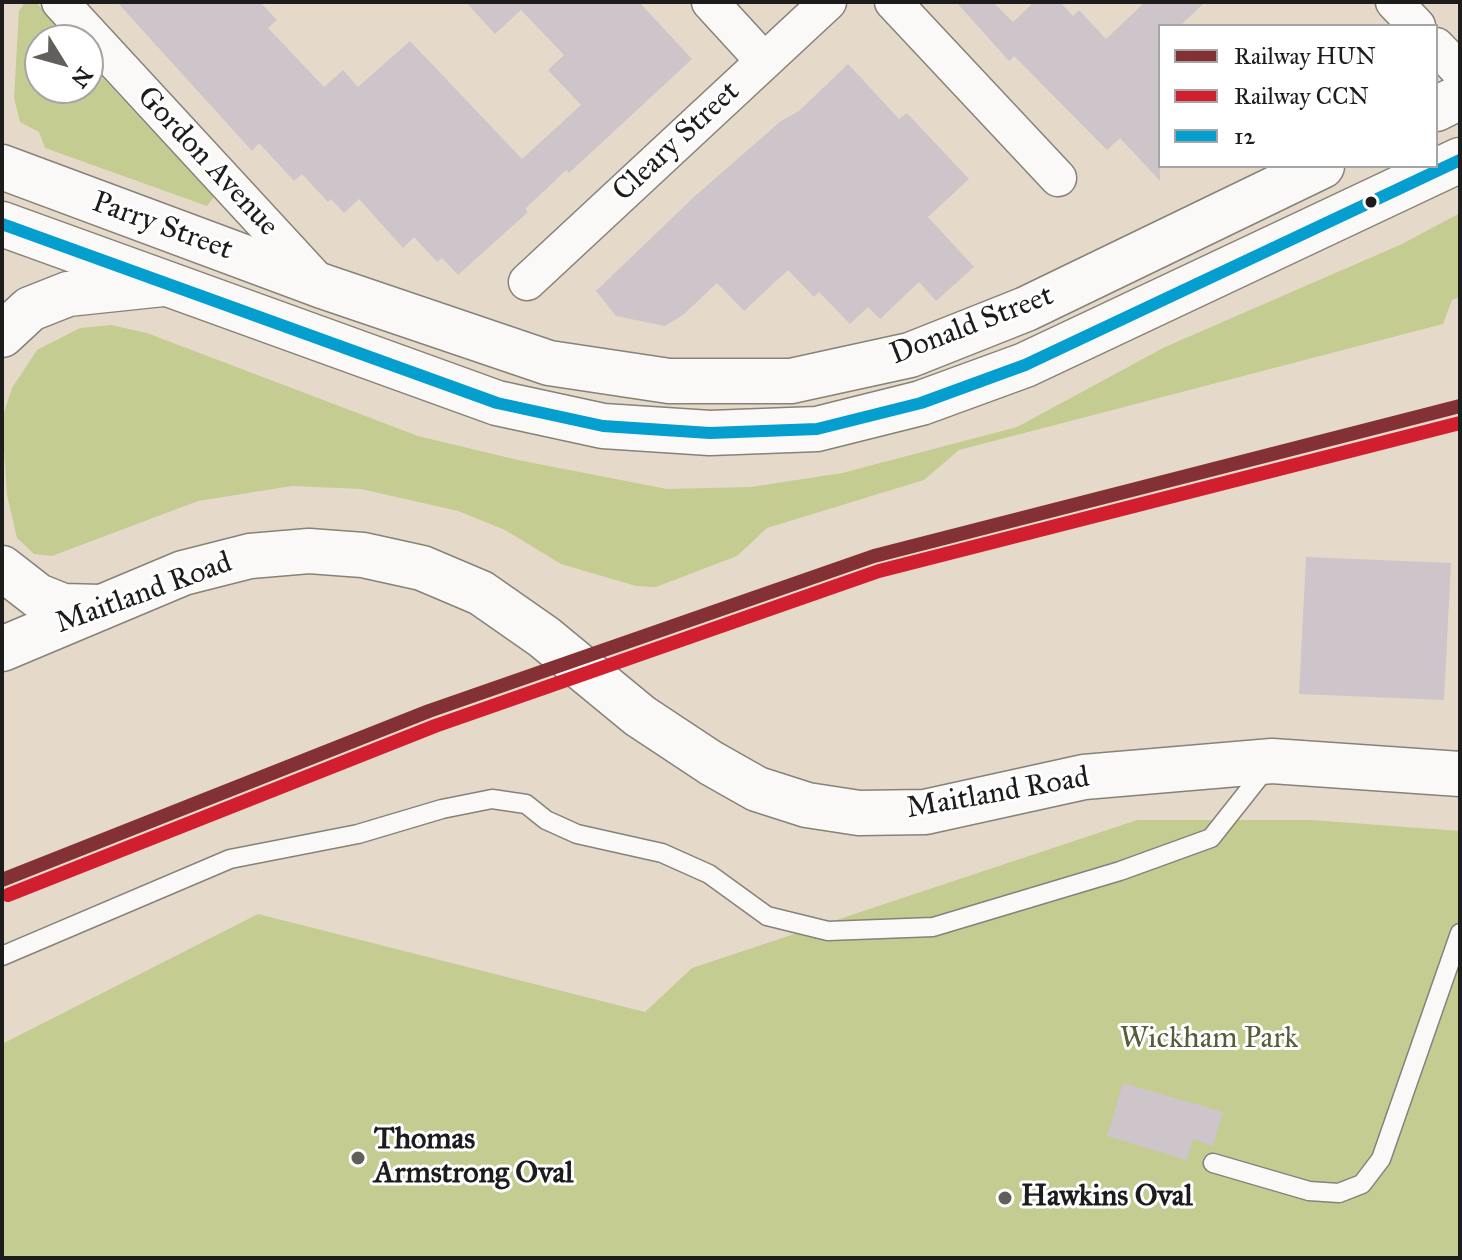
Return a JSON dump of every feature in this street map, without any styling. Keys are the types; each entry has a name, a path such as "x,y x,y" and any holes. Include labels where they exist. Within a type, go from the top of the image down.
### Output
{"main road":[{"path":"1438,108 1460,97"},
{"name":"Donald Street","path":"163,284 512,406 603,426 710,433 817,429 921,403 1025,365 1460,160"},
{"name":"Parry Street","path":"2,167 322,286"},
{"name":"Donald Street","path":"322,286 549,363 669,381 791,381 910,355 1026,309 1318,168"},
{"name":"Parry Street","path":"2,224 163,284"},
{"path":"2,335 30,309 68,294 163,284"},
{"name":"Maitland Road","path":"2,649 183,573 250,556 309,551 363,555 422,568 481,593 544,637 640,716 711,763 757,789 807,805 859,813 925,812 1084,777 1272,761 1460,774"},
{"path":"2,568 38,596 63,606 101,607"}],"street":[{"name":"Gordon Avenue","path":"60,2 322,286"},
{"path":"710,2 764,61"},
{"name":"Cleary Street","path":"527,282 828,2"},
{"path":"893,2 1058,178"},
{"path":"1394,2 1415,24"},
{"path":"1438,48 1460,71"}],"lane":[{"path":"2,956 230,859 358,834 442,809 492,799 526,804 546,820 577,834 662,853 709,874 767,916 828,931 933,927 1120,871 1211,838 1272,761"},
{"path":"1213,1163 1309,1191 1339,1193 1362,1184 1381,1159 1460,933"}],"green space":[{"path":"25,2 36,2 54,24 24,24 24,104 104,104 104,79 214,197 207,206 45,148 39,132 20,122 14,98 19,11"},
{"path":"1460,213 1460,297 1452,300 1443,324 959,450 924,480 767,528 737,556 656,587 636,586 561,564 505,530 458,511 361,489 292,486 198,501 52,556 34,554 17,538 7,495 2,419 12,388 37,350 80,328 111,325 147,333 418,436 518,460 667,489 751,487 842,473 1017,427 1165,347 1402,244"},
{"name":"Wickham Park","path":"1137,820 1312,820 1460,831 1460,1258 2,1258 2,1044 258,914 645,1012 692,968"}],"building":[{"path":"117,2 260,2 277,20 268,28 324,87 343,70 358,87 410,41 522,159 581,105 548,70 564,55 521,10 495,34 466,2 639,2 692,59 569,173 566,170 525,209 528,212 458,275 442,258 437,262 414,237 403,248 359,199 344,213 331,199 328,202 302,174 294,181 259,143 252,151"},
{"path":"956,2 993,2 1013,22 1034,2 1060,2 1073,16 1079,10 1106,39 1145,2 1205,2 1182,24 1158,24 1160,181 1120,138 1107,150 1014,56 1009,61"},
{"path":"848,64 899,119 907,113 969,179 928,217 974,267 936,301 919,282 880,319 868,307 850,324 819,292 814,297 788,270 744,311 717,283 683,315 665,326 616,316 596,291 695,196 781,121 799,111"},
{"path":"1306,557 1451,563 1444,700 1299,694"},
{"path":"1123,1083 1223,1112 1213,1146 1193,1139 1187,1160 1107,1136"}],"rail line":[{"name":"HUN","path":"2,880 429,711 874,556 1460,406"},
{"name":"CCN","path":"8,895 435,726 879,571 1460,423"}],"transit line":[{"name":"12","path":"2,224 497,403 603,426 710,433 817,429 921,403 1025,365 1460,160"}],"place":[{"name":"Thomas Armstrong Oval","path":"358,1158"},
{"name":"Hawkins Oval","path":"1005,1198"}]}
